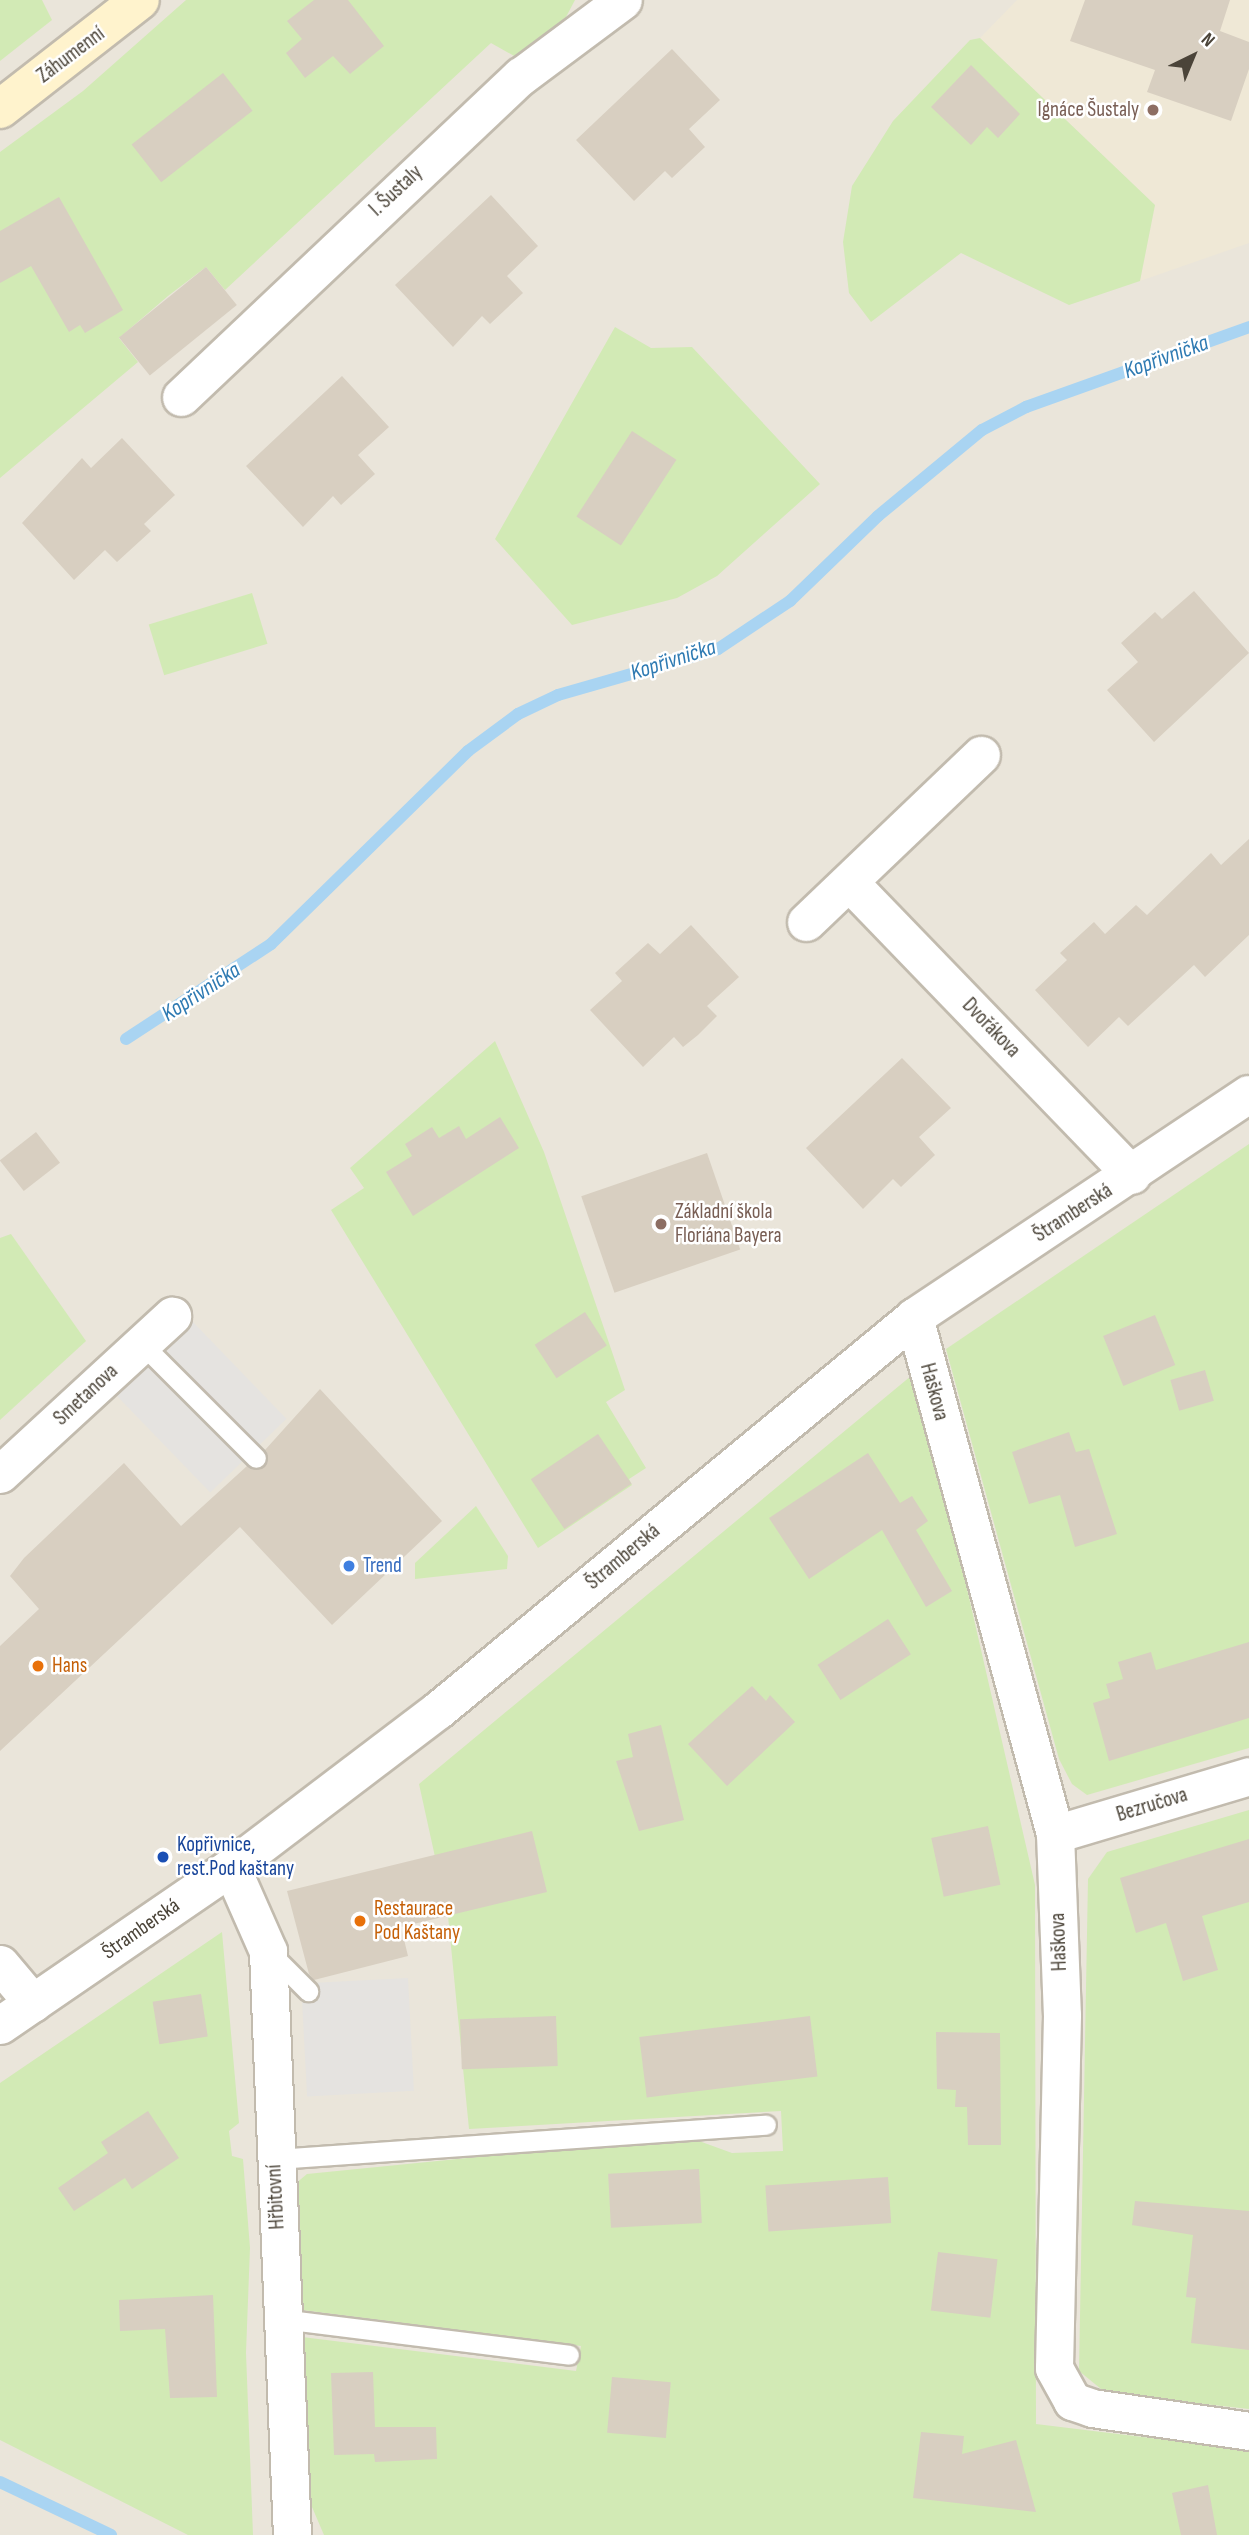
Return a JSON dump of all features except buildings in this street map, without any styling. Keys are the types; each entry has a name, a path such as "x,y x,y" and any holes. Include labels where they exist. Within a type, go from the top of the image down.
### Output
{"main road":[{"name":"Záhumenní","path":"0,108 140,0"}],"street":[{"name":"I. Šustaly","path":"181,397 521,76 622,0"},
{"path":"806,922 981,755"},
{"name":"Dvořákova","path":"849,882 1132,1175"},
{"name":"Štramberská","path":"0,2025 231,1867 438,1710 914,1317 1132,1175 1249,1094"},
{"name":"Smetanova","path":"0,1474 172,1316"},
{"name":"Haškova","path":"914,1317 1055,1834 1062,2015 1054,2368 1072,2400 1092,2408 1249,2431"},
{"name":"Bezručova","path":"1055,1834 1249,1776"},
{"name":"Hřbitovní","path":"231,1867 268,1951 292,2535"},
{"path":"0,1964 33,2003"}],"lane":[{"path":"142,1344 256,1458"},
{"path":"268,1951 308,1991"},
{"path":"275,2158 766,2125"},
{"path":"282,2319 569,2355"}],"shaded area":[{"path":"0,0 1249,0 1249,2535 0,2535"},
{"name":"Ignáce Šustaly","path":"1017,0 1249,0 1249,243 1140,281 1155,205 980,38"},
{"path":"192,1321 286,1419 210,1492 116,1395"},
{"path":"408,1978 414,2091 307,2096 301,1984"}],"green space":[{"path":"0,0 42,0 52,20 0,61"},
{"path":"186,0 575,0 566,17 516,57 491,43 225,290 206,267 168,296 119,338 138,362 0,478 0,152 83,91"},
{"path":"980,38 1155,205 1140,281 1069,305 961,253 871,322 849,293 843,242 852,186 893,121 970,40"},
{"path":"615,327 651,348 692,347 820,484 717,576 677,598 572,625 495,539"},
{"path":"252,593 267,644 164,675 149,625"},
{"path":"495,1041 544,1152 625,1390 606,1402 646,1468 629,1479 632,1485 538,1548 331,1210 364,1188 350,1168"},
{"path":"1249,1144 1249,1748 1087,1795 1072,1784 1059,1759 946,1349"},
{"path":"11,1234 86,1341 0,1420 0,1238"},
{"path":"917,1371 1035,1885 1036,2424 1249,2450 1249,2535 324,2535 309,2500 302,2337 576,2371 581,2346 302,2310 295,2184 307,2174 599,2145 699,2141 732,2153 783,2151 781,2111 469,2129 448,1916 419,1784"},
{"path":"476,1506 508,1556 507,1569 415,1579 415,1563"},
{"path":"1249,1810 1249,2409 1106,2393 1079,2371 1088,1879 1107,1852"},
{"path":"222,1932 239,2123 229,2131 232,2156 243,2159 250,2248 246,2353 253,2535 188,2535 0,2440 0,2083"}],"waterway":[{"name":"Kopřivnička","path":"126,1039 271,944 468,751 518,714 558,695 718,649 790,601 878,516 982,430 1026,407 1249,327"},
{"name":"Kopřivnička","path":"0,2482 111,2535"}],"place":[{"name":"Ignáce Šustaly","path":"1153,110"},
{"name":"Základní škola Floriána Bayera","path":"661,1224"},
{"name":"Trend","path":"349,1566"},
{"name":"Hans","path":"38,1666"},
{"name":"Kopřivnice, rest.Pod kaštany","path":"163,1857"},
{"name":"Restaurace Pod Kaštany","path":"360,1921"}]}
